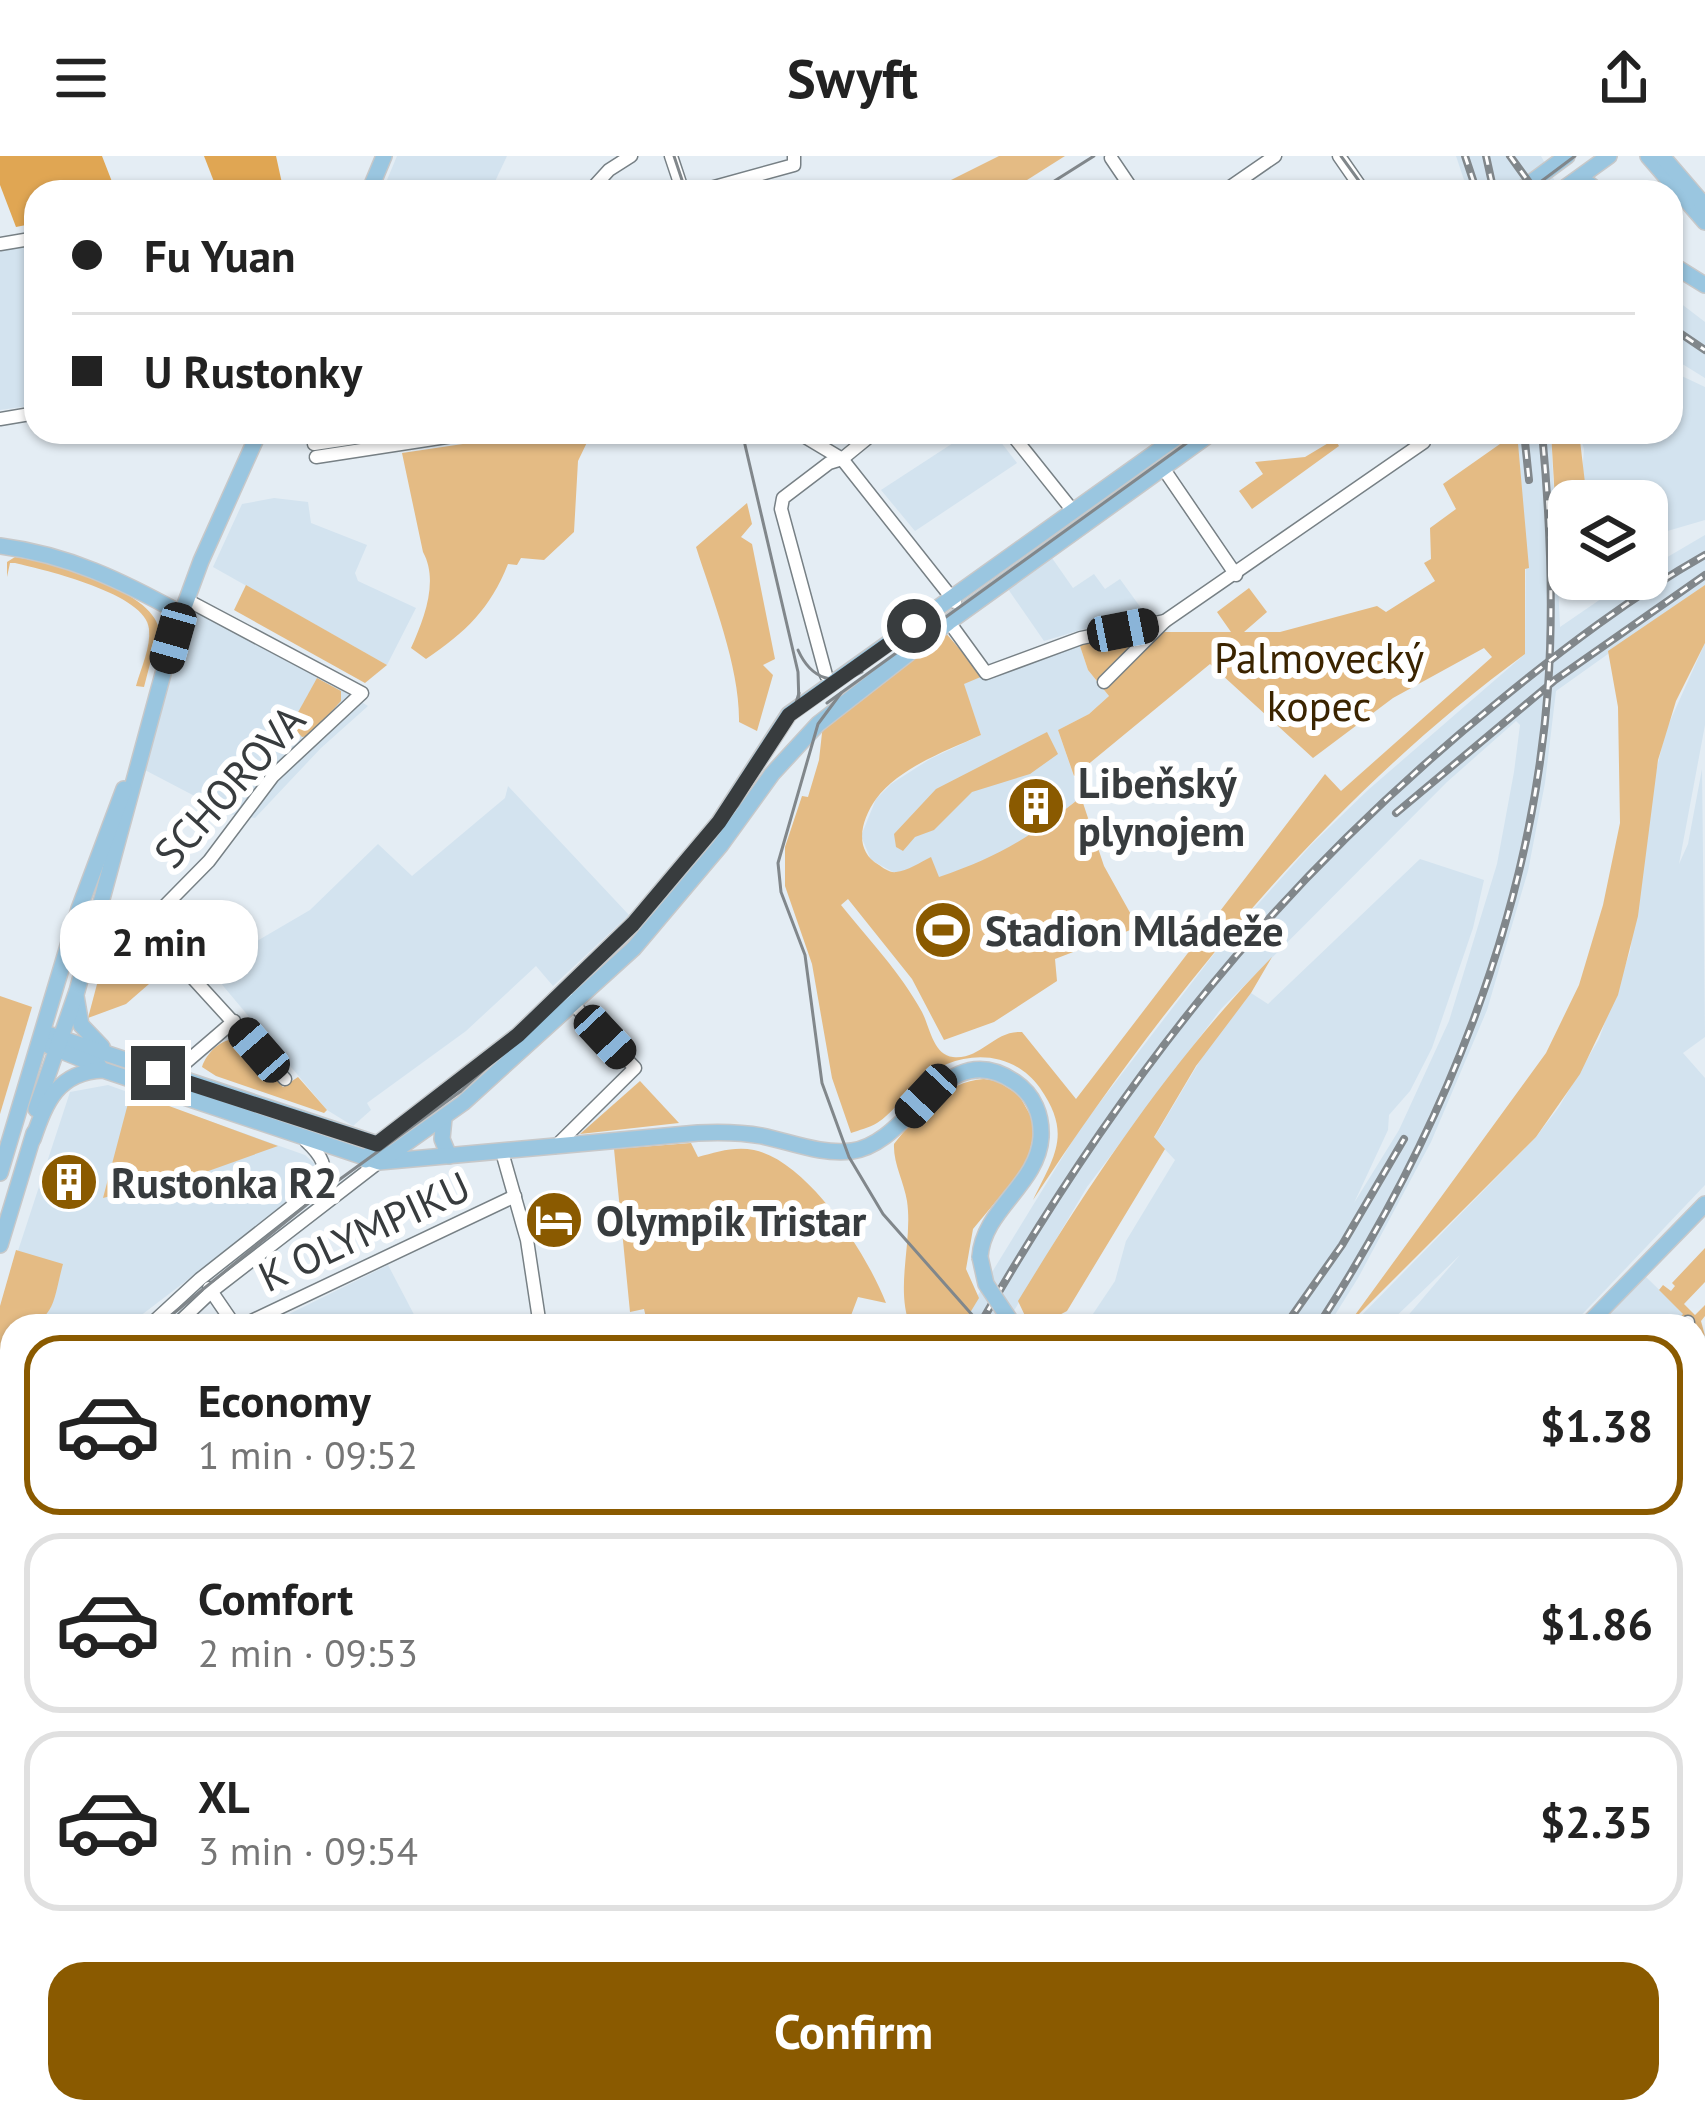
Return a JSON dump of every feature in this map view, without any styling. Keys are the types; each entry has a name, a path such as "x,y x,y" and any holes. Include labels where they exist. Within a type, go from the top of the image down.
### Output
{"main road":[{"path":"1576,180 1609,156"},
{"path":"1657,158 1679,180"},
{"path":"1533,180 1558,159"},
{"path":"1683,184 1705,206"},
{"path":"1683,193 1705,222"},
{"path":"33,1139 36,1107 76,991 184,607 254,444"},
{"path":"399,1150 444,1118 648,932 809,732 1073,511 1167,444"},
{"path":"374,1156 570,1001 711,832 789,715 954,611 1196,444"},
{"path":"0,546 49,553 90,566 184,607"},
{"path":"0,1173 89,880 138,759"},
{"path":"76,991 83,1028 121,1068"},
{"path":"41,1036 306,1141 374,1156 449,1156 732,1132 823,1150 856,1150 894,1130 950,1078 992,1071 1028,1093 1039,1113 1041,1135 1031,1168 984,1234 980,1257 986,1284 1006,1314"},
{"path":"0,1245 44,1108 58,1085 88,1071 121,1068 158,1073 374,1156 399,1150 449,1156"},
{"path":"444,1118 442,1139 449,1156"},
{"path":"1598,1314 1705,1204"}],"street":[{"path":"600,180 632,156"},
{"path":"1240,180 1275,156"},
{"path":"733,180 794,160"},
{"path":"343,444 317,450 371,444"},
{"path":"817,444 842,459 954,611 986,673 1081,638 1165,621"},
{"path":"826,675 781,509 790,490 860,444"},
{"path":"1020,444 1073,511"},
{"path":"1104,682 1165,621 1236,575 1412,444"},
{"path":"1163,468 1236,575"},
{"name":"SCHOROVA","path":"146,925 208,861 273,776 362,693 184,607"},
{"path":"96,923 109,912 124,910 146,925 285,1078"},
{"path":"555,1147 635,1068 570,1001"},
{"path":"158,1073 178,1068 234,1021"},
{"path":"207,1090 198,1070 208,1046"},
{"path":"162,1314 322,1183 323,1163 306,1141"},
{"path":"502,1152 527,1240 538,1314"},
{"path":"189,1314 374,1156"},
{"name":"K OLYMPIKU","path":"264,1314 515,1196"},
{"path":"200,1279 229,1314"}],"shaded area":[{"path":"0,156 102,156 111,180 24,180 24,225 16,227 0,185"},
{"path":"204,156 276,156 281,180 213,180"},
{"path":"397,156 507,156 496,180 387,180"},
{"path":"1456,156 1541,156 1554,180 1464,180"},
{"path":"24,245 24,407 0,410 0,249"},
{"path":"1683,305 1705,322 1705,378 1683,364"},
{"path":"1683,377 1705,387 1705,520 1668,531 1668,480 1581,480 1583,444 1683,444"},
{"path":"952,444 1002,444 1017,463 915,531 881,490"},
{"path":"1516,444 1552,444 1548,600 1559,600 1560,627 1599,600 1668,600 1668,557 1705,535 1705,585 1556,691 1528,871 1487,1010 1431,1142 1336,1314 1093,1314 1115,1281 1126,1241 1175,1160 1154,1138 1207,1049 1251,993 1268,1004 1420,859 1484,880 1473,928 1432,1048 1410,1091 1389,1115 1388,1130 1354,1203 1399,1130 1449,1021 1497,864 1514,772 1520,725 1516,721 1447,782 1221,1009 1087,1187 1012,1314 966,1314 1081,1127 1217,950 1311,845 1368,790 1525,654 1526,549"},
{"path":"274,498 308,502 311,523 367,545 355,573 358,581 416,608 387,665 213,567 242,504"},
{"path":"1052,558 1073,588 1094,574 1105,589 1120,579 1149,619 1044,641 1008,589"},
{"path":"211,612 368,706 255,818 229,814 143,769 190,615"},
{"path":"1079,643 1088,670 1109,696 1089,714 1058,730 1081,797 992,859 938,878 893,872 871,860 861,836 876,799 930,759 981,735 963,683"},
{"path":"1705,643 1705,725 1679,864 1688,844 1702,769 1705,1037 1683,1053 1705,1078 1705,1185 1582,1314 1409,1314 1460,1255 1399,1314 1363,1314 1536,1137 1599,1039 1630,952 1652,788 1666,730"},
{"path":"508,786 629,915 553,986 536,966 466,1031 367,1103 371,1110 353,1126 327,1110 209,969 310,910 378,844 412,876 505,798"},
{"path":"108,1085 305,1155 315,1164 316,1173 308,1188 143,1314 0,1314 70,1092"},
{"path":"388,1265 414,1314 289,1314"},
{"path":"1646,1277 1684,1314 1610,1314"}],"green space":[{"path":"999,156 1065,156 1027,180 951,180"},
{"path":"463,444 586,444 578,461 574,532 544,560 521,558 517,565 508,564 485,607 426,659 411,648 425,613 430,575 402,453"},
{"path":"1327,444 1339,446 1252,509 1239,491 1263,474 1255,462 1305,457"},
{"name":"Palmovecký kopec","path":"1500,444 1518,444 1529,568 1525,569 1525,654 1383,772 1255,905 1139,1049 1033,1200 1057,1144 1056,1119 1028,1074 997,1059 964,1059 931,1072 883,1119 851,1133 832,1078 812,964 785,886 785,847 802,796 808,797 823,724 944,631 983,676 964,684 981,735 898,778 866,816 865,851 891,872 931,857 939,877 980,862 1081,797 1104,866 1138,927 1055,959 1057,981 994,1022 944,1040 912,979 848,899 841,905 904,984 941,1051 963,1057 1003,1035 1022,1032 1076,1099 1325,774 1341,791 1492,657 1484,648 1393,698 1313,758 1210,664 1074,776 1058,730 1089,714 1109,696 1088,670 1079,643 1165,632 1231,632 1217,612 1249,588 1267,612 1244,632 1280,632 1377,606 1386,612 1435,581 1424,563 1431,559 1430,528 1456,509 1443,484"},
{"path":"1552,444 1580,444 1585,480 1554,480"},
{"path":"747,503 752,524 741,537 752,544 775,659 763,665 773,675 757,731 739,722 730,657 696,547"},
{"path":"15,557 98,580 139,602 152,615 159,629 144,687 136,686 149,643 144,616 114,595 48,571 10,563 7,577 7,562"},
{"path":"246,585 387,665 365,683 234,610"},
{"path":"1705,585 1705,643 1676,701 1658,760 1638,916 1618,995 1580,1074 1536,1137 1356,1314 1546,1053 1579,985 1603,905 1620,823 1618,707 1608,651"},
{"path":"317,678 341,691 341,701 309,736 302,737 291,725"},
{"path":"1047,732 1058,754 1030,774 972,792 934,830 915,837 903,851 896,847 894,834 936,789"},
{"path":"118,919 135,926 172,964 126,1004 88,1018 113,924"},
{"path":"1272,957 1196,1066 1154,1137 1165,1149 1067,1311 1024,1314 1018,1301 1075,1210 1167,1079"},
{"path":"0,996 32,1007 0,1114"},
{"path":"239,1039 283,1087 298,1077 327,1110 324,1113 216,1076 202,1067 216,1047"},
{"path":"640,1081 679,1123 580,1134"},
{"path":"970,1081 997,1081 1019,1095 1033,1120 1028,1158 973,1229 966,1269 979,1298 969,1314 907,1314 907,1201 894,1144 922,1111 944,1093"},
{"path":"131,1092 278,1146 119,1203 122,1193 103,1198"},
{"path":"691,1143 698,1157 733,1149 774,1158 795,1172 833,1212 886,1303 858,1297 852,1314 630,1312 614,1149"},
{"path":"1705,1248 1705,1282 1684,1304 1694,1314 1683,1314 1659,1290 1663,1285 1671,1291 1672,1283"},
{"path":"16,1250 63,1264 46,1314 0,1314"}],"tram line":[{"path":"674,156 682,180"},
{"path":"1056,180 1094,156"},
{"path":"1341,156 1358,180"},
{"path":"1543,180 1575,156"},
{"path":"745,444 798,672 799,705"},
{"path":"827,703 1185,444"},
{"path":"798,650 824,678 842,679 862,672"},
{"path":"173,1314 321,1193 461,1091 612,951 738,805 792,716 799,693"},
{"path":"841,693 818,724 778,863 781,892 805,955 822,1083 849,1157 883,1214 971,1314"}],"railway":[{"path":"1465,156 1473,180"},
{"path":"1486,156 1491,180"},
{"path":"1510,156 1527,180"},
{"path":"1683,335 1705,350"},
{"path":"1525,444 1529,480"},
{"path":"1325,1314 1404,1178 1441,1100 1473,1021 1522,857 1538,773 1550,656 1543,444"},
{"path":"986,1314 1089,1150 1147,1068 1273,914 1417,771 1498,702 1598,624 1705,555"},
{"path":"1396,813 1555,680 1705,575"},
{"path":"1293,1314 1342,1245 1404,1139"}],"place":[{"name":"Libeňský plynojem","path":"1036,806"},
{"name":"Stadion Mládeže","path":"943,930"},
{"name":"Rustonka R2","path":"69,1182"},
{"name":"Olympik Tristar","path":"554,1220"}],"route":[{"path":"158,1073 377,1144 518,1035 633,924 719,822 789,715 914,626"}]}
